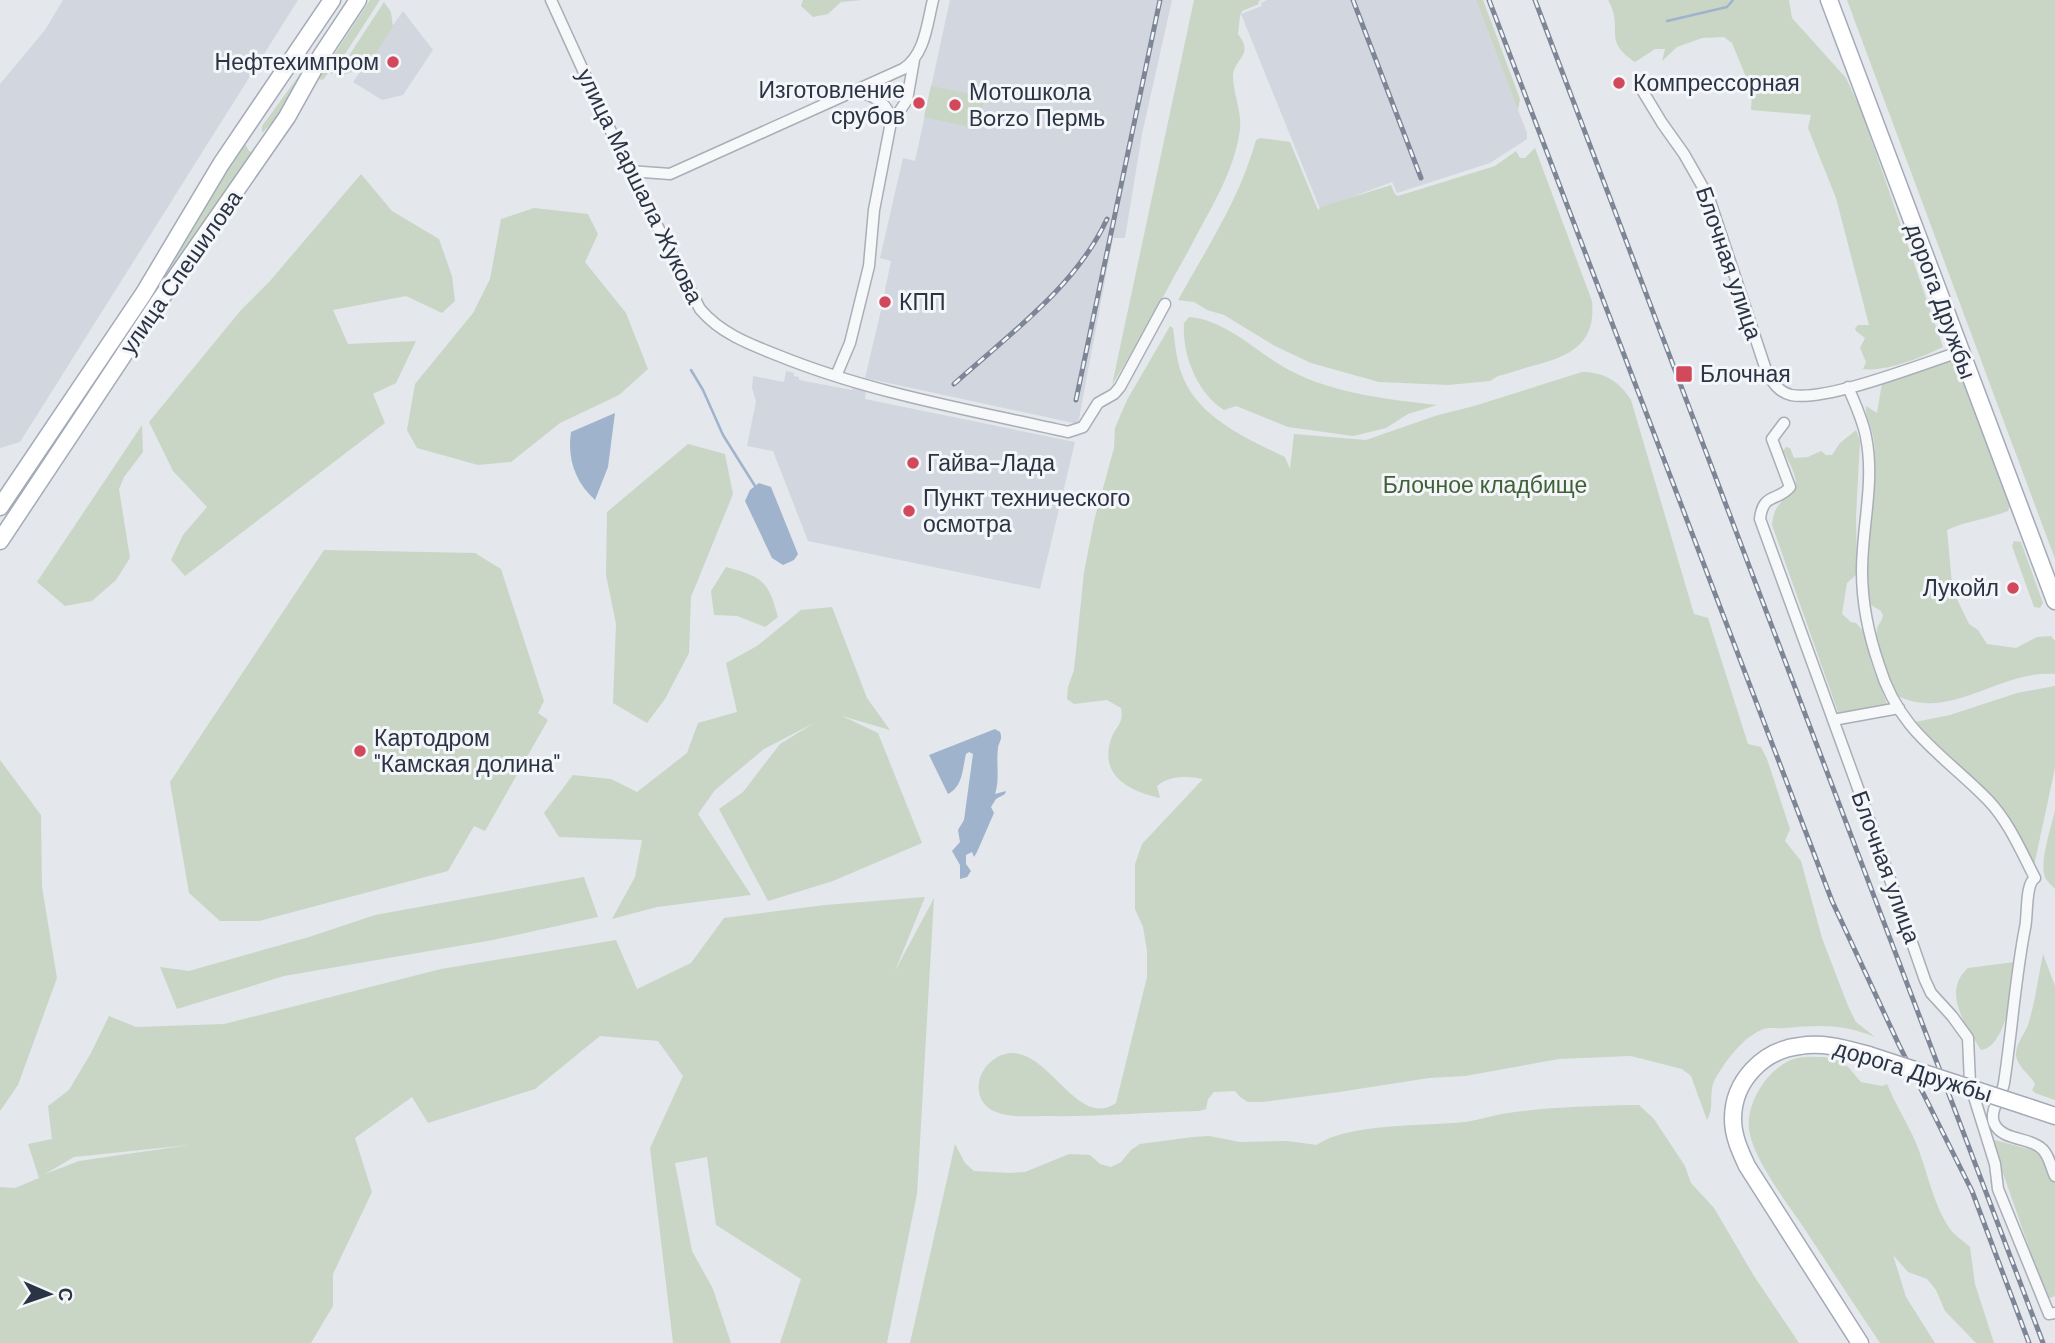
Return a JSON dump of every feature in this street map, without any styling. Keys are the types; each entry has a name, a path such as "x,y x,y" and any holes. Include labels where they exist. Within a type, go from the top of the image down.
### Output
{"main road":[{"name":"улица Спешилова","path":"0,507 144,293 221,164 332,0"},
{"name":"улица Спешилова","path":"0,541 286,117 321,56 358,0"},
{"name":"дорога Дружбы","path":"1829,0 1959,352 2055,601"},
{"path":"264,99 252,131 255,140 265,138 286,117"},
{"name":"дорога Дружбы","path":"1860,1343 1741,1153 1733,1120 1737,1098 1754,1067 1771,1054 1792,1047 1823,1045 1870,1055 2055,1116"}],"street":[{"name":"улица Маршала Жукова","path":"551,0 629,171 700,309 708,319 751,345 880,390 1068,432 1083,427 1098,403 1121,387 1165,303"},
{"path":"890,128 907,100 914,61 921,47 933,0"},
{"path":"629,171 670,174 853,90 894,74 914,61"},
{"path":"836,376 850,343 869,265 876,199 891,118 885,106 874,97 853,90"},
{"name":"Блочная улица","path":"1642,90 1709,198 1767,373 1776,387 1794,395 1848,387"},
{"path":"1959,352 1848,387 1864,426 1869,458 1862,569 1865,600 1879,668 1899,708 1923,741 2001,815 2035,878 2028,886 2029,910 2019,956 2004,1087 1994,1109 1994,1122 2002,1132 2040,1147 2055,1177"},
{"name":"Блочная улица","path":"1784,423 1772,439 1790,487 1783,494 1770,498 1761,512 1760,519 1925,980 1931,993 1968,1038 1970,1084 1995,1164 1998,1189 2049,1314 2055,1313"},
{"path":"1833,720 1899,708"}],"shaded area":[{"path":"63,0 298,0 20,442 0,448 0,84 45,30"},
{"path":"950,0 1172,0 1142,134 1125,238 1113,238 1078,424 865,378 882,306 879,305 880,299 883,300 891,261 880,258 903,158 915,161"},
{"path":"1267,0 1476,0 1527,139 1490,163 1397,193 1392,182 1320,209 1241,14 1262,6 1261,3"},
{"path":"403,11 433,50 403,95 382,100 353,82"},
{"path":"786,371 794,373 799,380 852,390 853,387 866,389 865,399 1075,442 1040,589 808,541 773,451 747,446 756,401 752,388 753,376 784,382"}],"green space":[{"path":"370,0 380,0 332,74 329,72 323,80 318,79"},
{"path":"803,0 862,0 841,2 828,14 813,17 801,6"},
{"path":"1194,0 1261,0 1259,4 1242,11 1240,16 1238,34 1245,47 1233,76 1240,122 1237,145 1214,204 1112,385"},
{"path":"1476,0 1483,0 1520,99 1518,110"},
{"path":"1608,0 1789,0 1792,18 1846,78 1861,110 1943,347 1893,366 1863,369 1866,362 1860,348 1865,338 1855,328 1858,325 1869,325 1836,198 1808,128 1811,115 1751,110 1749,84 1732,43 1724,37 1702,38 1677,47 1662,61 1665,49 1655,49 1635,62 1619,47 1613,11"},
{"path":"1847,0 2055,0 2055,559"},
{"path":"384,2 391,12 393,27 366,68 335,77"},
{"path":"306,66 276,119 262,133 262,126"},
{"name":"Мотошкола Borzo Пермь","path":"931,86 985,97 978,129 924,117"},
{"path":"1260,138 1290,142 1318,210 1391,185 1398,196 1495,166 1516,151 1520,158 1525,158 1535,148 1592,301 1590,327 1586,337 1560,357 1498,376 1490,381 1448,385 1379,382 1311,363 1275,346 1224,315 1207,310 1194,302 1178,300 1232,202 1256,140"},
{"path":"245,144 249,151 257,154 154,296 222,178"},
{"path":"361,174 392,211 439,239 452,276 455,301 442,313 406,296 333,310 348,344 416,341 396,383 373,394 385,423 185,576 171,560 183,535 207,507 173,471 149,422 241,310 270,281"},
{"path":"534,208 588,214 598,234 585,262 626,313 648,369 619,395 560,423 511,462 478,465 417,448 407,430 415,384 473,313 490,279 501,219"},
{"path":"1189,317 1216,324 1289,370 1324,385 1361,394 1437,405 1408,414 1386,428 1353,436 1288,427 1236,406 1224,410 1206,394 1193,372 1184,335 1184,323"},
{"name":"Блочное кладбище","path":"1170,326 1173,328 1181,372 1198,402 1239,434 1285,457 1290,469 1294,434 1366,440 1435,416 1582,372 1604,376 1621,388 1631,400 1694,614 1708,618 1748,744 1761,747 1767,759 1790,829 1785,841 1801,861 1822,938 1848,1006 1856,1022 1875,1037 1831,1026 1769,1028 1756,1032 1736,1050 1715,1079 1707,1120 1691,1076 1682,1069 1631,1056 1559,1059 1465,1076 1429,1078 1262,1102 1248,1102 1235,1091 1214,1092 1208,1099 1206,1109 1199,1111 1020,1116 996,1112 984,1104 979,1092 982,1073 993,1060 1010,1053 1026,1056 1042,1066 1085,1104 1100,1109 1116,1103 1147,977 1143,927 1135,909 1135,864 1142,844 1203,779 1185,777 1167,780 1157,786 1160,798 1128,786 1113,772 1108,752 1120,722 1121,708 1107,700 1074,704 1067,699 1074,670 1084,572 1094,521 1114,448 1115,428 1127,400"},
{"path":"1948,358 1957,366 2010,505 2008,511 1947,530 1952,584 1956,597 1969,624 1978,630 1987,644 2016,648 2037,637 2051,636 2055,641 2055,674 2015,679 1957,699 1937,703 1918,702 1898,696 1886,672 1877,642 1878,626 1883,616 1881,611 1871,605 1868,587 1875,456 1866,406 1877,413 1882,383"},
{"path":"142,425 143,452 124,477 119,489 130,558 116,580 92,601 65,606 37,582"},
{"path":"1856,430 1860,441 1856,517 1857,565 1856,575 1847,583 1842,614 1866,634 1871,663 1887,704 1885,708 1841,715 1772,525 1775,512 1795,488 1796,481 1783,451 1786,447 1790,448 1794,458 1808,457 1821,451 1832,455 1840,443"},
{"path":"688,444 725,454 733,494 691,597 689,653 665,699 647,723 613,703 616,624 606,575 607,512"},
{"path":"2014,541 2021,542 2043,603 2040,608 2034,607 2012,546"},
{"name":"Картодром \"Камская долина\"","path":"324,550 475,553 501,569 544,701 538,713 548,720 485,831 474,826 448,871 259,921 220,921 189,893 170,782"},
{"path":"726,567 756,577 762,582 771,595 778,617 765,627 737,616 714,615 711,591"},
{"path":"832,607 867,698 890,730 842,716 878,733 922,843 833,881 768,901 719,809 743,792 780,744 814,723 764,749 715,790 698,814 751,895 657,907 612,919 635,877 642,840 559,837 544,813 573,775 611,779 637,792 687,753 698,723 737,712 726,663 757,646 801,610"},
{"path":"2055,686 2055,768 2034,866 2013,828 1915,728 1915,722 1950,715 2017,693"},
{"path":"0,760 41,815 42,887 57,978 18,1085 0,1111"},
{"path":"2055,810 2055,889 2046,878 2044,870"},
{"path":"584,877 598,917 493,940 284,976 177,1009 160,967 189,971 375,915"},
{"path":"925,897 895,971 934,898 917,1194 887,1343 780,1343 801,1279 716,1225 707,1157 675,1163 692,1251 713,1289 731,1343 673,1343 650,1148 683,1076 658,1041 600,1036 535,1089 428,1123 412,1097 355,1138 372,1192 333,1274 333,1306 311,1343 0,1343 0,1187 15,1188 39,1178 28,1144 52,1139 48,1106 69,1090 109,1016 136,1027 224,1024 441,969 616,940 637,989 691,963 724,918 825,905","holes":["189,1145 79,1161 45,1174 74,1157"]},
{"path":"2043,954 2055,986 2055,1100 2032,1090 2035,1084 2016,1056 2035,999"},
{"path":"2014,962 2016,965 2013,987 2003,1027 1990,1046 1981,1050 1959,1009 1956,998 1960,977 1968,968"},
{"path":"1800,1057 1824,1057 1842,1062 1861,1082 1882,1086 1887,1084 1916,1144 1943,1218 1952,1232 1970,1247 1975,1284 1994,1343 1976,1343 1945,1311 1936,1290 1927,1279 1908,1272 1893,1255 1906,1297 1935,1343 1880,1343 1770,1177 1751,1140 1751,1107 1762,1086 1778,1068"},
{"path":"1639,1105 1654,1119 1685,1166 1691,1183 1714,1208 1754,1276 1799,1343 910,1343 955,1144 965,1163 974,1171 1010,1173 1025,1172 1069,1154 1090,1155 1100,1164 1111,1167 1121,1162 1140,1144 1193,1137 1317,1145 1330,1138 1367,1129 1465,1122 1539,1109"},
{"path":"1991,1139 2055,1156 2055,1296 2047,1299"}],"water":[{"path":"615,413 608,467 595,500 582,485 574,469 570,451 571,432"},
{"path":"759,483 771,487 798,554 794,560 783,565 772,558 745,501 750,490"},
{"path":"995,729 1000,732 1001,737 995,794 1006,791 991,807 994,813 974,857 972,852 966,855 966,864 971,871 967,877 960,879 960,865 952,851 960,842 958,830 964,820 973,754 966,754 957,787 948,794 929,755"}],"waterway":[{"path":"1667,21 1727,7 1733,0"},
{"path":"691,370 723,435 755,486"}],"railway":[{"path":"1076,400 1160,0"},
{"path":"1353,0 1421,178"},
{"path":"1489,0 1832,901 1899,1045 1972,1191 2029,1343"},
{"path":"1535,0 2043,1343"},
{"path":"954,384 1059,288 1077,267 1107,219"}],"place":[{"name":"Нефтехимпром","path":"393,62"},
{"name":"Компрессорная","path":"1619,83"},
{"name":"Изготовление срубов","path":"919,103"},
{"name":"Мотошкола Borzo Пермь","path":"955,105"},
{"name":"КПП","path":"885,302"},
{"name":"Блочная","path":"1684,374"},
{"name":"Гайва-Лада","path":"913,463"},
{"name":"Пункт технического осмотра","path":"909,511"},
{"name":"Лукойл","path":"2013,588"},
{"name":"Картодром \"Камская долина\"","path":"360,751"}]}
